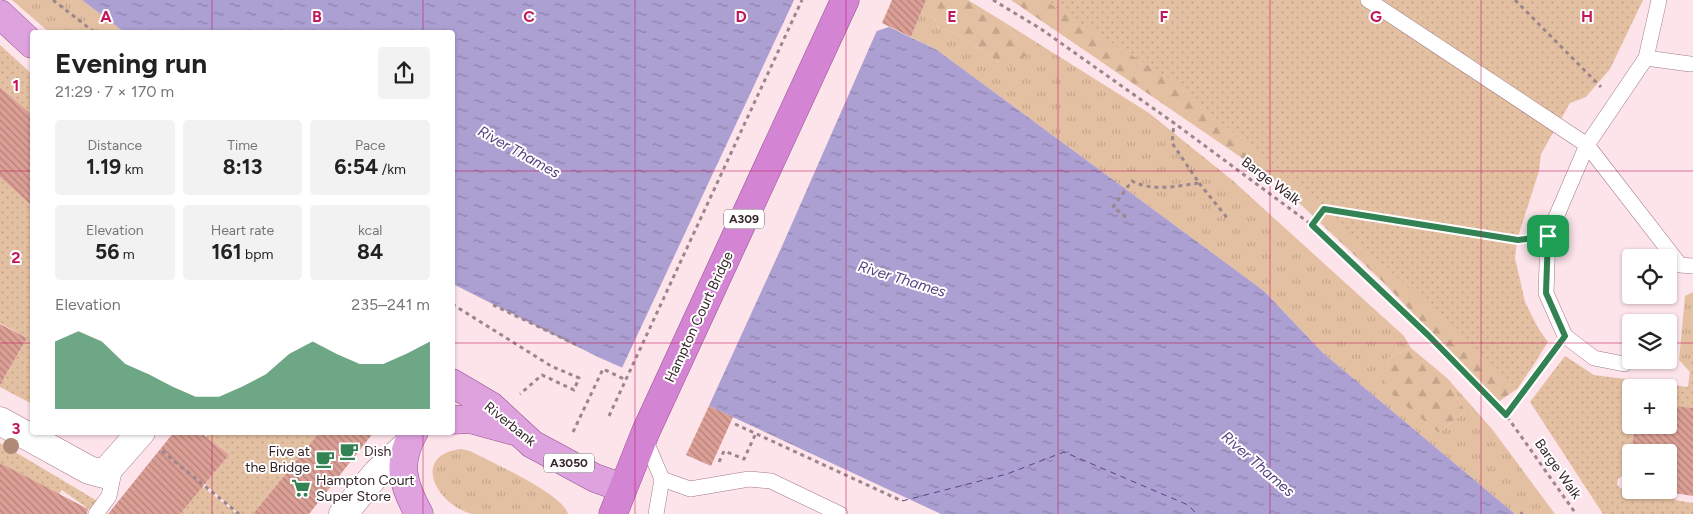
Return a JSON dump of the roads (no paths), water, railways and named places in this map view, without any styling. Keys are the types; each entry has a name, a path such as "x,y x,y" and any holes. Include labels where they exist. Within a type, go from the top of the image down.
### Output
{"highway":[{"name":"Hampton Court Bridge","path":"645,434 843,3"},
{"name":"A309","path":"613,514 645,434"}],"main road":[{"path":"0,14 30,42"},
{"name":"Riverbank","path":"455,385 491,406 532,444 589,475 623,488"},
{"name":"A3050","path":"455,420 470,419 518,432"},
{"path":"409,440 402,469 407,492 419,514"}],"street":[{"path":"0,421 89,470 104,474 138,435"},
{"path":"343,514 377,473 409,440"}],"lane":[{"path":"1368,0 1586,145 1680,264 1693,266"},
{"path":"1622,364 1594,358 1565,336 1546,293 1548,236 1586,145 1617,104 1646,58 1660,0"},
{"path":"1646,58 1690,64"},
{"path":"645,434 662,479 656,514"},
{"path":"96,514 109,496 116,460"},
{"path":"662,479 690,489 749,479 771,480 840,514"}],"water":[{"name":"River Thames","path":"82,0 814,0 877,31 889,27 937,50 1264,291 1323,353 1515,514 941,514 709,406 598,357 455,285 455,30 121,30"}],"place":[{"name":"Dish","path":"349,451"},
{"name":"Five at the Bridge","path":"325,459"},
{"name":"Hampton Court Super Store","path":"301,488"}]}
